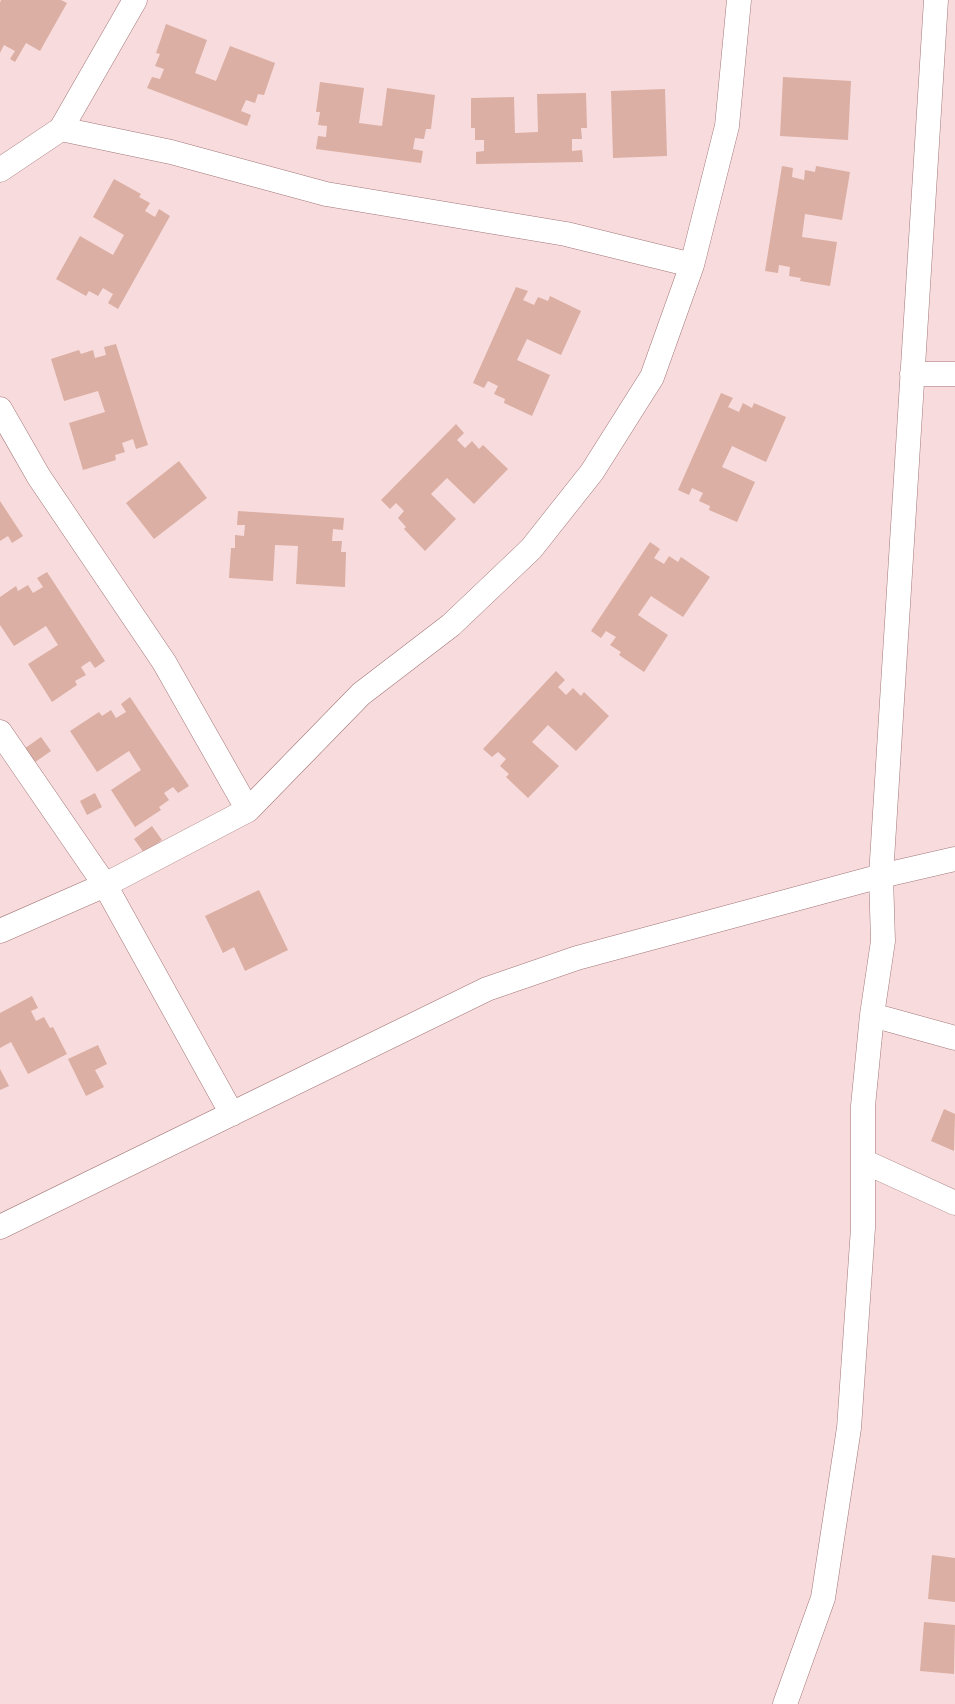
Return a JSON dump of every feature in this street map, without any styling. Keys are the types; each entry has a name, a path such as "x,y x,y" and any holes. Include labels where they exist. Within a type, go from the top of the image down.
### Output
{"street":[{"path":"0,170 61,129 135,0"},
{"path":"0,932 105,885 248,810 361,694 450,625 537,541 592,472 652,377 692,265 726,126 739,0"},
{"path":"785,1704 823,1598 849,1428 862,1228 863,1106 872,1015 883,941 880,876 936,0"},
{"path":"61,129 171,152 326,194 566,234 692,265"},
{"path":"912,374 955,374"},
{"path":"0,409 39,476 164,662 248,810"},
{"path":"0,732 105,885 232,1114"},
{"path":"0,1227 487,989 576,958 880,876 955,859"},
{"path":"872,1015 955,1038"},
{"path":"863,1162 955,1203"}],"building":[{"path":"1,0 61,0 67,3 40,51 26,43 15,62 10,59 15,51 4,45 0,53"},
{"path":"166,24 207,40 195,73 216,81 230,46 275,63 264,95 258,94 255,103 246,100 241,111 251,115 247,126 147,88 152,77 160,79 164,69 155,66 160,54 156,53"},
{"path":"783,77 851,81 848,140 780,136"},
{"path":"320,82 364,88 359,123 382,126 387,88 435,95 431,129 426,129 424,139 415,138 413,149 423,151 421,163 316,149 318,136 326,137 327,126 318,125 320,112 316,112"},
{"path":"665,89 667,156 613,158 611,91"},
{"path":"586,93 587,128 581,128 582,139 572,139 572,151 582,150 583,162 476,164 476,152 484,151 484,140 475,140 475,128 471,128 471,98 514,97 515,133 538,132 537,94"},
{"path":"782,166 793,168 792,177 804,180 805,170 815,172 816,166 850,172 842,220 805,214 802,237 837,242 830,286 800,281 801,278 789,276 790,267 779,265 778,273 765,271"},
{"path":"114,179 141,194 139,197 150,203 145,211 155,217 159,209 170,216 118,309 108,303 113,294 103,288 98,296 89,291 86,296 56,279 80,236 113,255 124,235 93,217"},
{"path":"516,287 528,291 523,300 534,305 538,297 548,301 550,296 581,311 561,355 527,339 517,360 550,375 532,416 504,403 505,399 494,394 498,386 488,381 484,388 473,383"},
{"path":"116,344 148,445 136,449 133,439 122,443 125,452 115,455 116,460 83,470 69,423 105,412 98,391 64,401 51,359 79,350 81,354 93,350 95,358 106,355 104,347"},
{"path":"721,393 733,398 728,407 739,412 743,403 752,408 754,403 786,417 766,462 732,446 722,467 755,482 737,522 709,510 710,506 699,501 703,493 692,488 689,495 678,490"},
{"path":"456,424 464,433 457,440 465,448 472,441 479,449 483,445 508,469 474,504 447,478 431,494 456,519 425,551 404,529 406,527 398,518 404,511 396,503 390,509 381,500"},
{"path":"179,461 207,498 154,539 126,503"},
{"path":"0,501 23,536 12,543 8,536 0,541"},
{"path":"238,511 344,518 343,530 333,529 332,541 342,541 341,552 346,552 345,587 296,584 298,546 275,545 273,581 229,578 231,548 235,548 235,535 244,536 245,525 237,525"},
{"path":"650,542 660,549 654,558 664,564 669,556 678,562 681,557 710,577 683,617 651,596 638,615 668,635 644,672 619,655 621,652 610,645 616,637 606,631 601,638 591,631"},
{"path":"47,572 105,661 95,668 90,661 81,667 86,675 75,681 77,685 52,702 28,664 58,645 46,626 14,646 0,625 0,597 16,586 18,591 28,585 33,593 43,587 37,578"},
{"path":"556,671 565,680 558,687 566,695 573,688 581,696 584,692 609,716 576,751 548,725 532,742 559,766 528,798 506,777 509,774 500,766 506,759 498,752 492,757 483,749"},
{"path":"130,697 189,786 178,793 173,787 164,793 169,800 159,807 161,810 135,827 111,790 141,770 129,751 97,772 70,731 99,712 102,716 111,710 116,718 126,712 121,704"},
{"path":"41,737 51,751 31,765 21,751"},
{"path":"95,793 102,807 87,815 80,801"},
{"path":"152,826 162,840 144,853 134,839"},
{"path":"259,890 288,950 245,971 234,947 223,953 205,916"},
{"path":"32,996 38,1008 31,1011 36,1021 44,1017 50,1028 53,1027 67,1054 28,1074 11,1042 0,1048 0,1013"},
{"path":"98,1045 107,1064 95,1070 104,1087 86,1096 68,1059"},
{"path":"0,1069 9,1086 0,1090"},
{"path":"944,1109 955,1114 954,1151 931,1141"},
{"path":"932,1555 955,1558 955,1602 928,1599"},
{"path":"924,1622 955,1625 954,1674 920,1671"}]}
